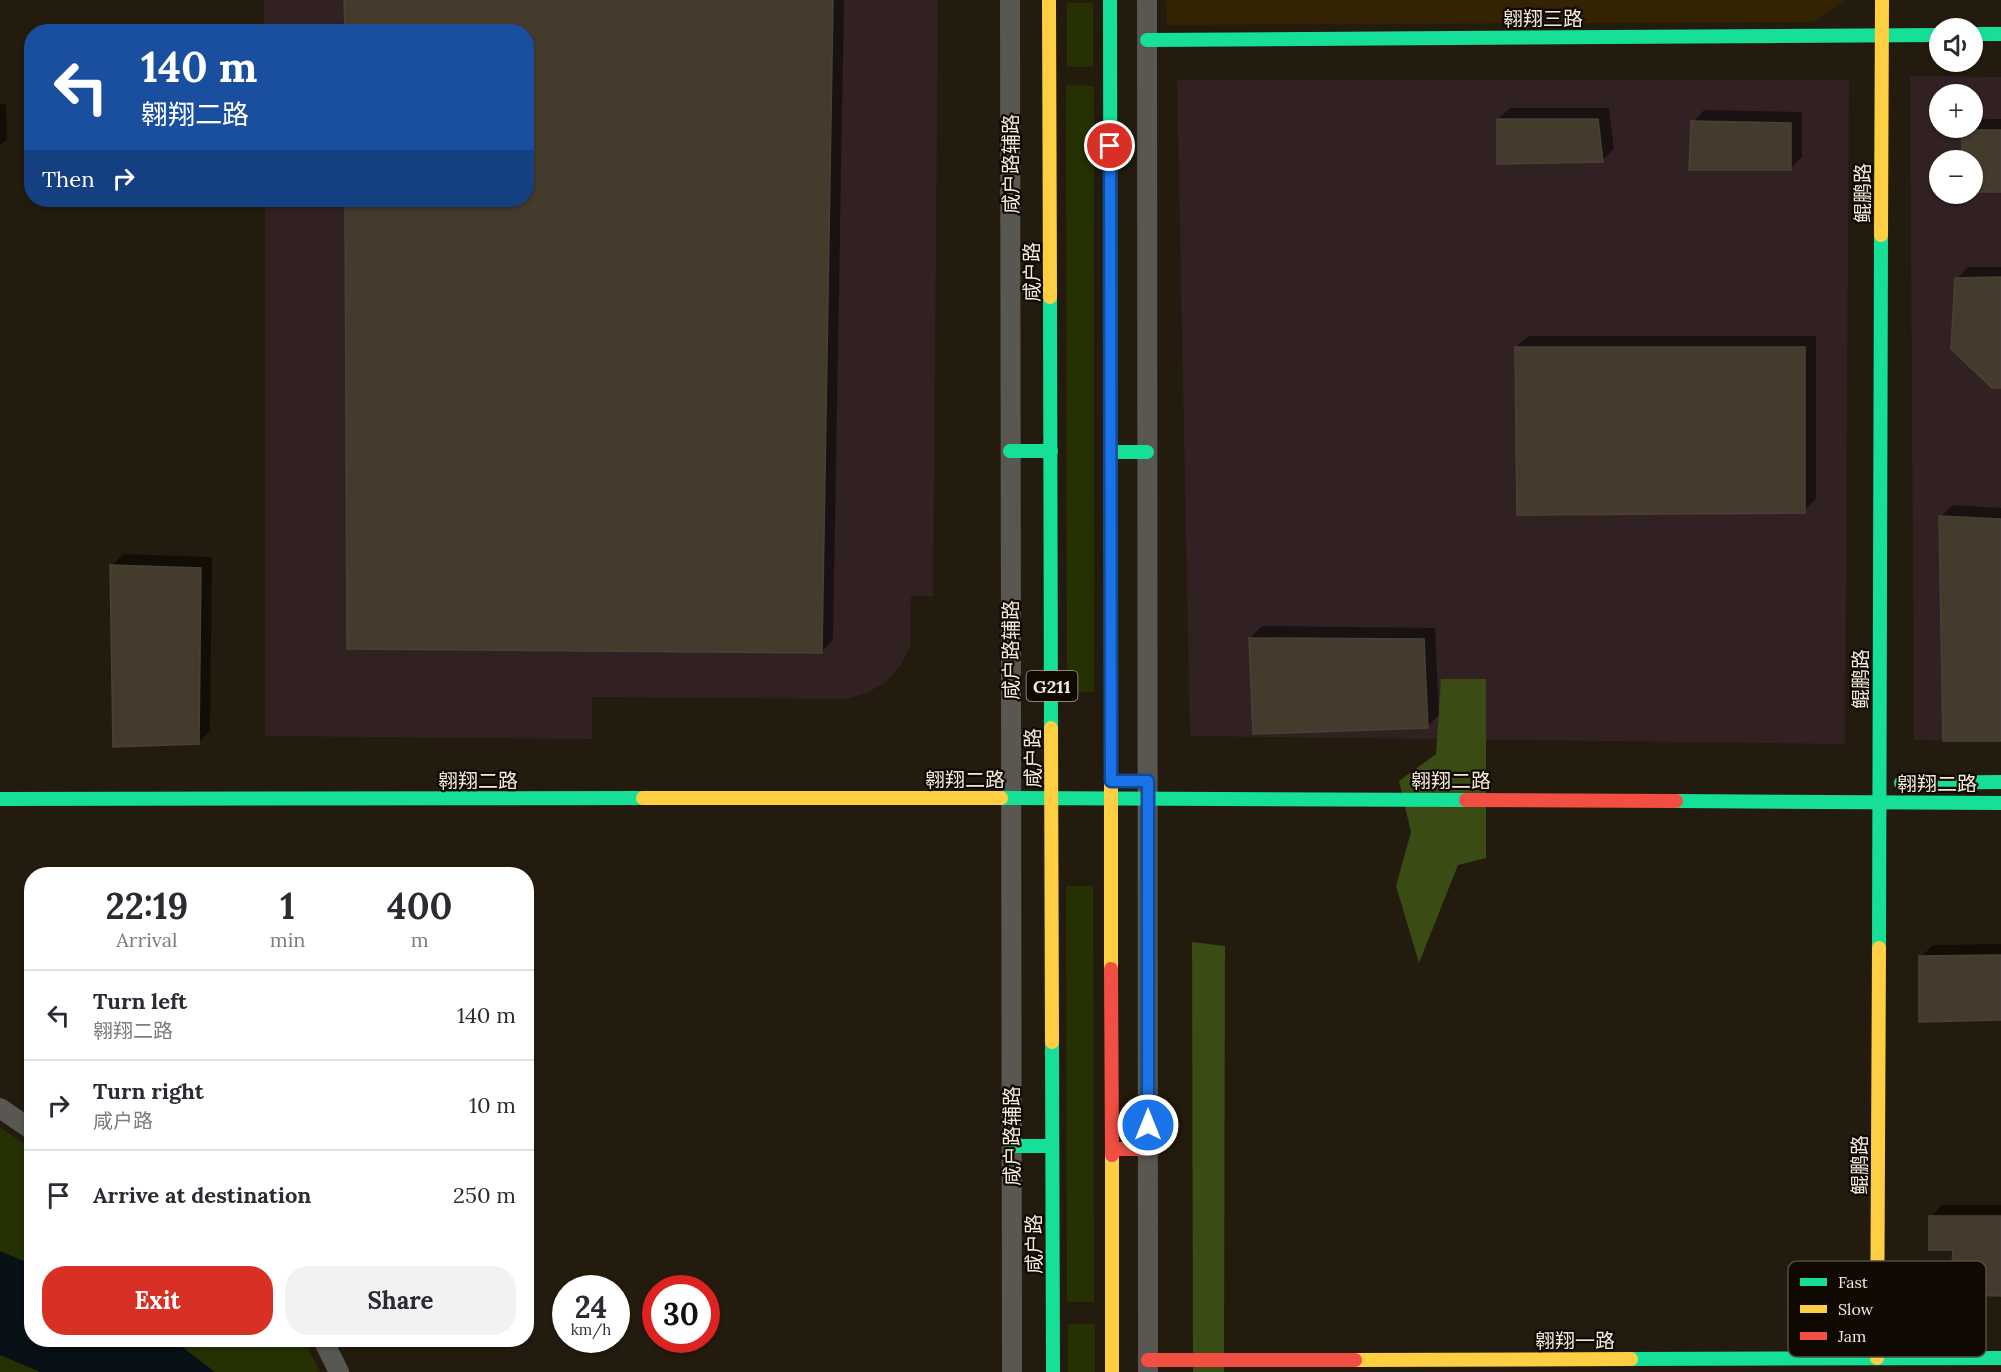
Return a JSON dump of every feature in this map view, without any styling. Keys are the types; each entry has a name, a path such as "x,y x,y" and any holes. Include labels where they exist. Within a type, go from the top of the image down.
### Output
{"street":[{"name":"咸户路辅路","path":"1010,0 1012,1372"},
{"name":"咸户路","path":"1049,0 1053,1372"},
{"path":"1110,0 1111,452 1105,781 1111,798 1112,1372"},
{"path":"1147,0 1148,452 1152,786 1148,1366"},
{"name":"鲲鹏路","path":"1877,1261 1879,802 1873,783 1882,0"},
{"path":"1983,34 2001,34"},
{"name":"翱翔三路","path":"1147,40 1929,35"},
{"path":"1010,451 1051,451"},
{"path":"1111,452 1148,452"},
{"name":"翱翔二路","path":"1105,781 1152,786 2001,803"},
{"name":"翱翔二路","path":"1873,783 2001,782"},
{"name":"翱翔二路","path":"0,800 1011,785 1052,799 1111,798 1152,786"},
{"path":"0,1108 24,1124"},
{"path":"1011,1146 1052,1146"},
{"path":"1112,1149 1148,1149"},
{"path":"326,1347 339,1372"},
{"name":"翱翔一路","path":"1148,1366 2001,1358"}],"shaded area":[{"path":"264,0 938,0 933,596 911,596 910,647 901,665 886,682 865,694 845,699 592,697 592,739 265,736 265,207 534,207 534,24 264,24"},
{"path":"1166,0 1846,0 1813,22 1167,25"},
{"path":"1910,76 2001,77 2001,741 1914,740"},
{"path":"1177,80 1849,80 1845,744 1190,736"},
{"path":"0,1251 24,1261 24,1347 182,1347 215,1372 40,1372 0,1355"}],"green space":[{"path":"1067,3 1093,3 1093,67 1067,67"},
{"path":"1066,85 1094,86 1094,692 1067,692"},
{"path":"1441,679 1486,679 1486,858 1458,865 1419,963 1396,886 1411,832 1399,781 1436,754"},
{"path":"1066,886 1093,886 1094,1302 1067,1302"},
{"path":"1192,942 1225,946 1224,1372 1193,1372"},
{"path":"0,1127 24,1144 24,1347 308,1347 320,1372 0,1372"},
{"path":"1068,1324 1095,1324 1095,1372 1068,1372"}],"building":[{"path":"344,0 833,0 822,653 347,649 345,207 534,207 534,24 345,24"},
{"path":"1497,119 1598,119 1603,162 1497,164"},
{"path":"1691,121 1791,123 1791,170 1689,170"},
{"path":"1983,130 2001,130 2001,192 1983,192 1983,150 1962,150 1962,138 1983,138"},
{"path":"2001,277 2001,388 1992,388 1951,349 1955,278"},
{"path":"1515,347 1805,347 1805,513 1517,515"},
{"path":"1939,516 2001,519 2001,741 1943,741"},
{"path":"110,565 201,568 199,744 113,747"},
{"path":"1249,638 1424,639 1428,728 1253,734"},
{"path":"2001,955 2001,1020 1919,1022 1919,956"},
{"path":"1929,1216 2001,1216 2001,1296 1986,1295 1986,1261 1952,1261 1953,1250 1929,1250"}],"traffic: fast":[{"path":"1110,0 1111,673"},
{"path":"1983,34 2001,34"},
{"path":"1147,40 1929,35"},
{"path":"1879,948 1881,235"},
{"path":"1050,297 1051,728"},
{"path":"1010,451 1051,451"},
{"path":"1111,452 1147,452"},
{"path":"1901,783 2001,782"},
{"path":"0,799 643,798"},
{"path":"1001,798 1466,800"},
{"path":"1676,801 2001,803"},
{"path":"1052,1042 1053,1372"},
{"path":"1011,1146 1052,1146"},
{"path":"1631,1359 2001,1358"}],"traffic: slow":[{"path":"1049,0 1050,297"},
{"path":"1881,235 1882,0"},
{"path":"1111,673 1111,969"},
{"path":"1051,728 1052,1042"},
{"path":"643,798 1001,798"},
{"path":"1877,1261 1879,948"},
{"path":"1112,1155 1112,1372"},
{"path":"1355,1360 1631,1359"}],"traffic: jam":[{"path":"1466,800 1676,801"},
{"path":"1111,969 1112,1155"},
{"path":"1112,1149 1148,1149"},
{"path":"1148,1360 1355,1360"}],"route":[{"path":"1110,146 1111,781 1148,781 1148,1125"}]}
